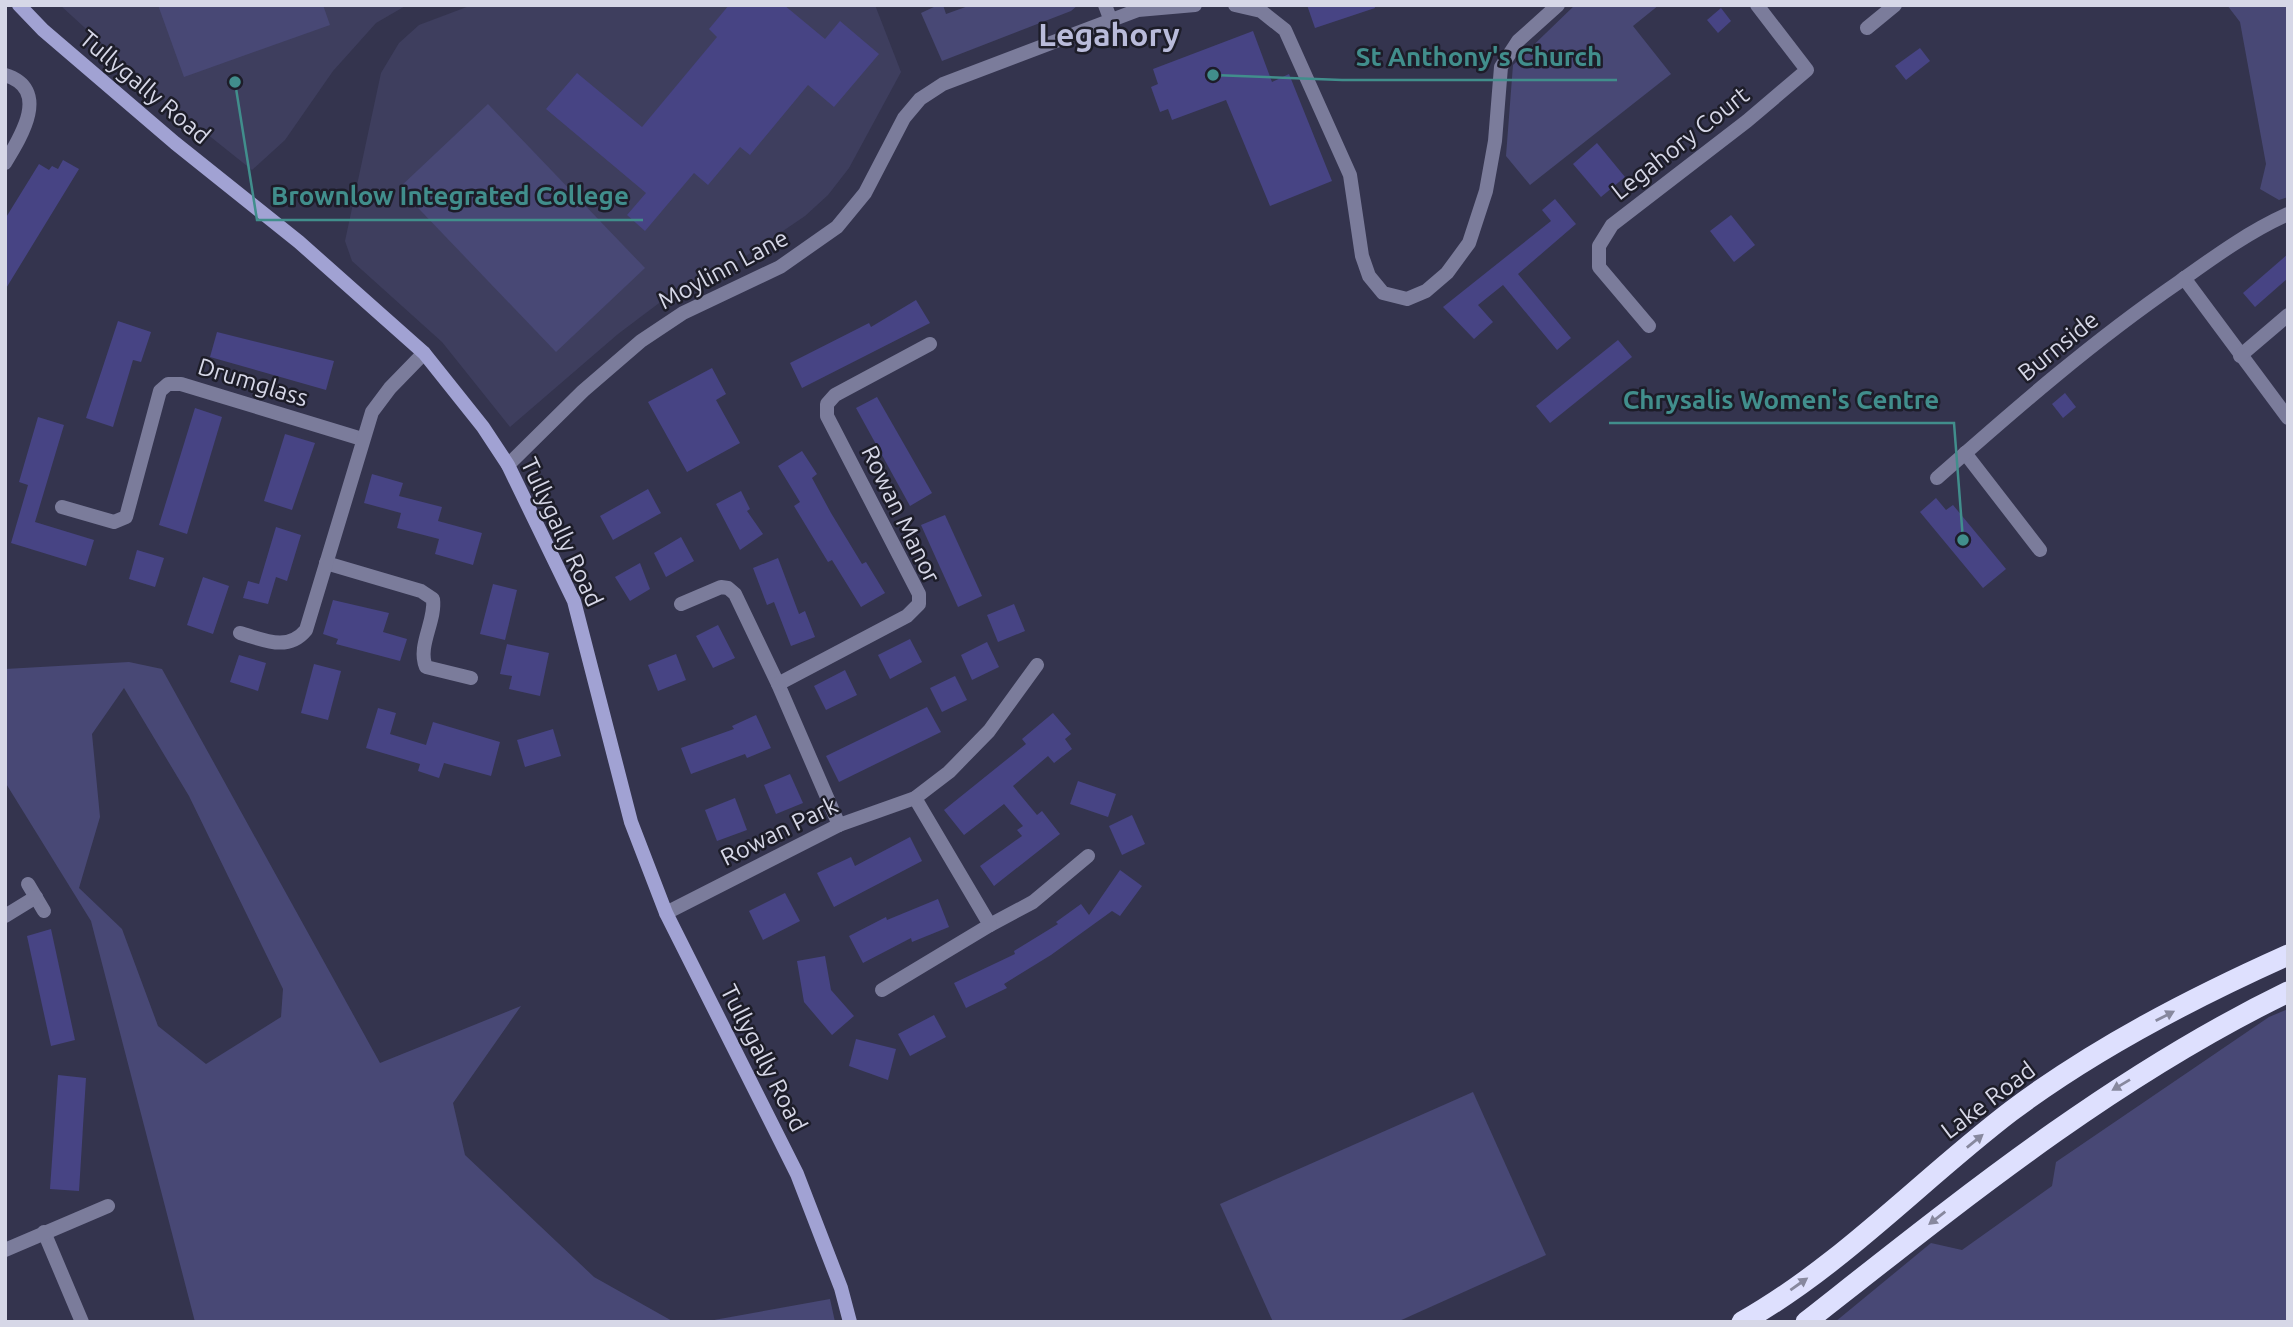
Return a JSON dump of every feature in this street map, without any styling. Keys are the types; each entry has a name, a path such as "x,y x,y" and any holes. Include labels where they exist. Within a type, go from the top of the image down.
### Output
{"highway":[{"name":"Lake Road","path":"1742,1322 1805,1280 1874,1227 2022,1105 2127,1035 2288,955"},
{"path":"1806,1322 1984,1182 2103,1096 2250,1010 2288,992"}],"street":[{"name":"Tullygally Road","path":"19,5 43,30 175,143 286,232 424,353 483,427 508,466 574,601 631,822 666,912 797,1174 842,1288 850,1322"},
{"path":"1105,5 1111,21 1138,10 1195,5"},
{"path":"1235,5 1261,10 1285,30 1350,174 1362,256 1369,276 1383,293 1407,299 1426,291 1447,273 1469,243 1486,191 1495,141 1501,67 1518,41 1558,5"},
{"name":"Legahory Court","path":"1649,326 1599,267 1599,246 1612,225 1747,121 1807,70 1758,5"},
{"path":"1867,27 1895,5"},
{"name":"Moylinn Lane","path":"508,466 583,391 641,341 703,302 779,267 837,227 865,193 904,118 920,99 943,83 1111,21"},
{"path":"5,75 23,85 30,99 30,118 5,163"},
{"name":"Burnside","path":"1937,478 2094,344 2227,246 2288,214"},
{"path":"2183,278 2288,418"},
{"path":"2240,356 2288,315"},
{"name":"Rowan Manor","path":"778,684 907,616 919,604 919,594 827,416 827,404 835,395 930,344"},
{"path":"240,633 275,643 298,640 306,630 372,412 390,388 424,353"},
{"name":"Drumglass","path":"62,507 114,522 126,517 160,391 169,384 191,387 362,439"},
{"path":"1965,453 2040,550"},
{"path":"327,563 421,591 433,599 435,612 422,658 426,667 471,678"},
{"path":"681,604 721,587 728,588 735,594 778,684 839,825"},
{"name":"Rowan Park","path":"666,912 839,825 915,798 949,772 989,731 1037,665"},
{"path":"915,798 990,925"},
{"path":"882,990 1033,902 1088,856"},
{"path":"5,916 32,890 44,911"},
{"path":"5,1250 108,1206"},
{"path":"44,1233 82,1322"}],"shaded area":[{"path":"60,5 407,5 376,23 333,71 285,140 252,170 157,94"},
{"path":"158,5 323,5 330,25 184,77"},
{"path":"472,5 875,5 901,72 849,168 828,195 805,216 743,258 679,288 618,334 510,427 442,342 352,261 345,241 381,73 399,43 419,25"},
{"path":"943,5 946,14 971,5 1078,5 1071,11 942,61 921,13"},
{"path":"1575,5 1659,5 1633,26 1671,74 1530,185 1506,156 1513,65"},
{"path":"2227,5 2288,5 2288,197 2279,200 2260,189 2266,164 2240,22"},
{"path":"488,104 645,268 556,352 399,188"},
{"path":"129,662 162,669 380,1063 521,1006 453,1103 465,1155 594,1277 674,1322 195,1322 91,921 5,782 5,669","holes":["124,688 189,796 283,989 281,1017 206,1064 158,1026 122,929 79,888 100,817 92,734"]},
{"path":"2288,1009 2288,1322 1835,1322 1931,1243 1962,1250 2052,1186 2056,1162 2269,1017"},
{"path":"1473,1092 1546,1255 1397,1322 1273,1322 1220,1204"},
{"path":"830,1299 835,1322 703,1322"}],"building":[{"path":"729,5 784,5 825,39 840,21 879,54 834,107 808,85 750,155 740,147 708,185 694,173 645,231 627,215 646,193 546,109 577,73 642,127 717,37 709,29"},
{"path":"1307,5 1374,5 1375,8 1315,28"},
{"path":"1721,8 1731,21 1718,33 1707,20"},
{"path":"1253,31 1272,82 1289,74 1332,181 1270,206 1226,100 1172,120 1168,109 1160,112 1151,87 1158,84 1153,69"},
{"path":"1920,48 1930,61 1906,80 1895,66"},
{"path":"1597,143 1625,177 1601,197 1573,164"},
{"path":"63,160 79,169 5,290 5,219 39,164 49,170 52,166 58,169"},
{"path":"1555,199 1576,224 1518,274 1571,338 1557,350 1503,285 1478,305 1493,322 1474,339 1443,307 1551,221 1542,210"},
{"path":"1731,215 1755,245 1734,262 1710,231"},
{"path":"2288,254 2288,278 2255,307 2243,293"},
{"path":"916,300 930,323 802,388 790,363 869,323 871,327"},
{"path":"118,321 151,332 141,362 133,360 113,427 86,418"},
{"path":"217,332 334,361 326,390 210,357"},
{"path":"1618,340 1632,357 1550,423 1536,406"},
{"path":"712,368 726,394 716,400 740,443 687,472 648,402"},
{"path":"2065,393 2076,407 2063,418 2052,404"},
{"path":"877,397 932,493 910,506 856,408"},
{"path":"195,408 222,417 187,534 159,525"},
{"path":"38,417 64,425 35,522 94,540 86,566 11,543 28,485 19,482"},
{"path":"285,434 315,443 292,510 264,501"},
{"path":"802,451 817,474 812,478 831,513 862,564 866,562 885,593 861,607 832,560 828,562 794,506 800,502 778,466"},
{"path":"372,474 403,483 399,496 442,507 438,521 482,533 473,565 435,554 439,539 397,528 401,513 364,503"},
{"path":"648,489 661,513 613,540 600,516"},
{"path":"741,491 750,509 747,511 763,534 740,550 716,504"},
{"path":"1936,498 1946,510 1953,505 2006,569 1983,588 1920,512"},
{"path":"945,515 982,596 958,607 921,525"},
{"path":"276,527 301,535 287,581 276,577 268,604 243,598 248,581 259,584"},
{"path":"681,537 694,561 666,577 654,553"},
{"path":"137,550 164,558 155,587 129,579"},
{"path":"778,558 799,614 805,611 815,637 791,646 774,602 767,605 753,568"},
{"path":"640,563 650,589 630,601 615,577"},
{"path":"203,577 229,586 213,634 187,625"},
{"path":"493,584 517,590 505,640 480,634"},
{"path":"333,600 389,613 383,632 407,639 400,661 336,644 338,639 323,634"},
{"path":"1014,604 1025,631 998,642 987,615"},
{"path":"718,625 735,658 713,668 696,636"},
{"path":"910,639 922,662 890,679 878,655"},
{"path":"987,642 999,667 972,680 961,655"},
{"path":"507,644 549,653 540,696 509,689 512,676 500,674"},
{"path":"676,654 686,680 658,691 648,665"},
{"path":"239,655 266,663 258,691 230,682"},
{"path":"314,664 341,671 328,720 301,713"},
{"path":"845,670 857,695 826,710 814,686"},
{"path":"955,676 967,700 942,712 930,688"},
{"path":"927,707 941,732 839,782 826,756"},
{"path":"378,708 396,713 390,734 426,745 433,722 500,742 491,776 444,763 439,778 418,771 420,764 366,748"},
{"path":"1053,713 1071,734 1065,739 1072,749 1054,763 1048,756 1013,786 1037,815 1042,811 1060,834 994,886 980,866 1022,836 1017,830 1023,826 1004,804 964,835 944,810 1026,744 1022,739"},
{"path":"756,715 771,748 747,758 745,754 691,774 681,748 734,729 732,726"},
{"path":"553,729 561,756 525,767 517,740"},
{"path":"790,774 803,803 776,814 764,785"},
{"path":"1078,781 1116,794 1108,817 1070,804"},
{"path":"735,798 747,830 717,841 705,810"},
{"path":"1132,815 1145,844 1122,855 1109,826"},
{"path":"910,837 922,861 834,907 817,873 851,857 855,866"},
{"path":"1120,870 1142,886 1120,916 1112,911 1051,955 1004,984 1007,988 966,1008 954,983 1015,954 1014,951 1058,924 1056,922 1081,904 1089,915"},
{"path":"785,893 800,921 763,940 749,911"},
{"path":"938,899 949,927 912,942 911,938 863,963 849,936 886,917 887,920"},
{"path":"51,929 75,1040 51,1046 27,936"},
{"path":"825,956 831,990 854,1016 832,1035 804,1002 797,961"},
{"path":"934,1015 946,1037 910,1056 898,1034"},
{"path":"856,1039 896,1049 888,1080 849,1066"},
{"path":"58,1075 86,1078 79,1191 50,1189"}],"place":[{"name":"St Anthony's Church","path":"1213,75"},
{"name":"Brownlow Integrated College","path":"235,82"},
{"name":"Chrysalis Women's Centre","path":"1963,540"}],"district":[{"name":"Legahory","path":"1109,34"}]}
